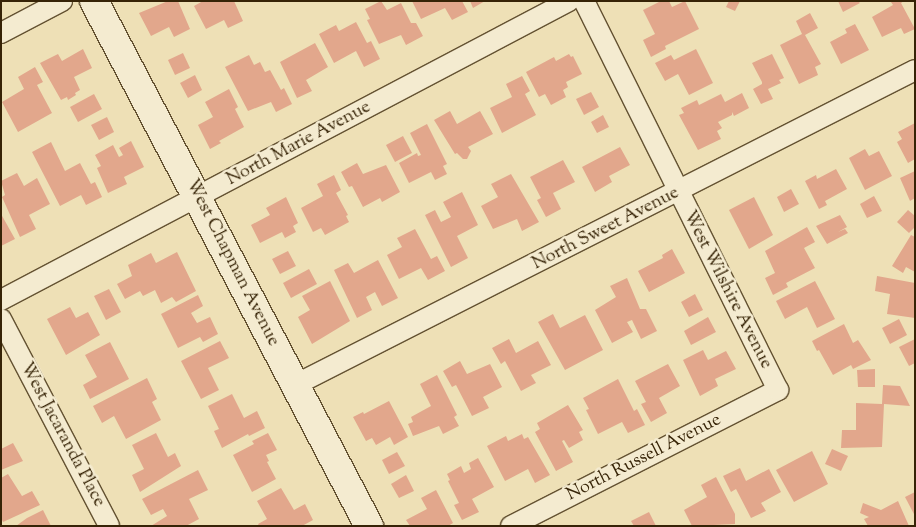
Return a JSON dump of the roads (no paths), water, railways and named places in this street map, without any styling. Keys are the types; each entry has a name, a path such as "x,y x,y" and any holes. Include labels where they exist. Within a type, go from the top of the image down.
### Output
{"street":[{"path":"1,33 62,1"},
{"name":"West Chapman Avenue","path":"94,1 369,526"},
{"name":"North Marie Avenue","path":"1,300 569,1"},
{"name":"West Wilshire Avenue","path":"584,1 778,390"},
{"name":"North Sweet Avenue","path":"295,385 915,70"},
{"name":"West Jacaranda Place","path":"1,318 109,526"},
{"name":"North Russell Avenue","path":"510,526 778,390"}]}
